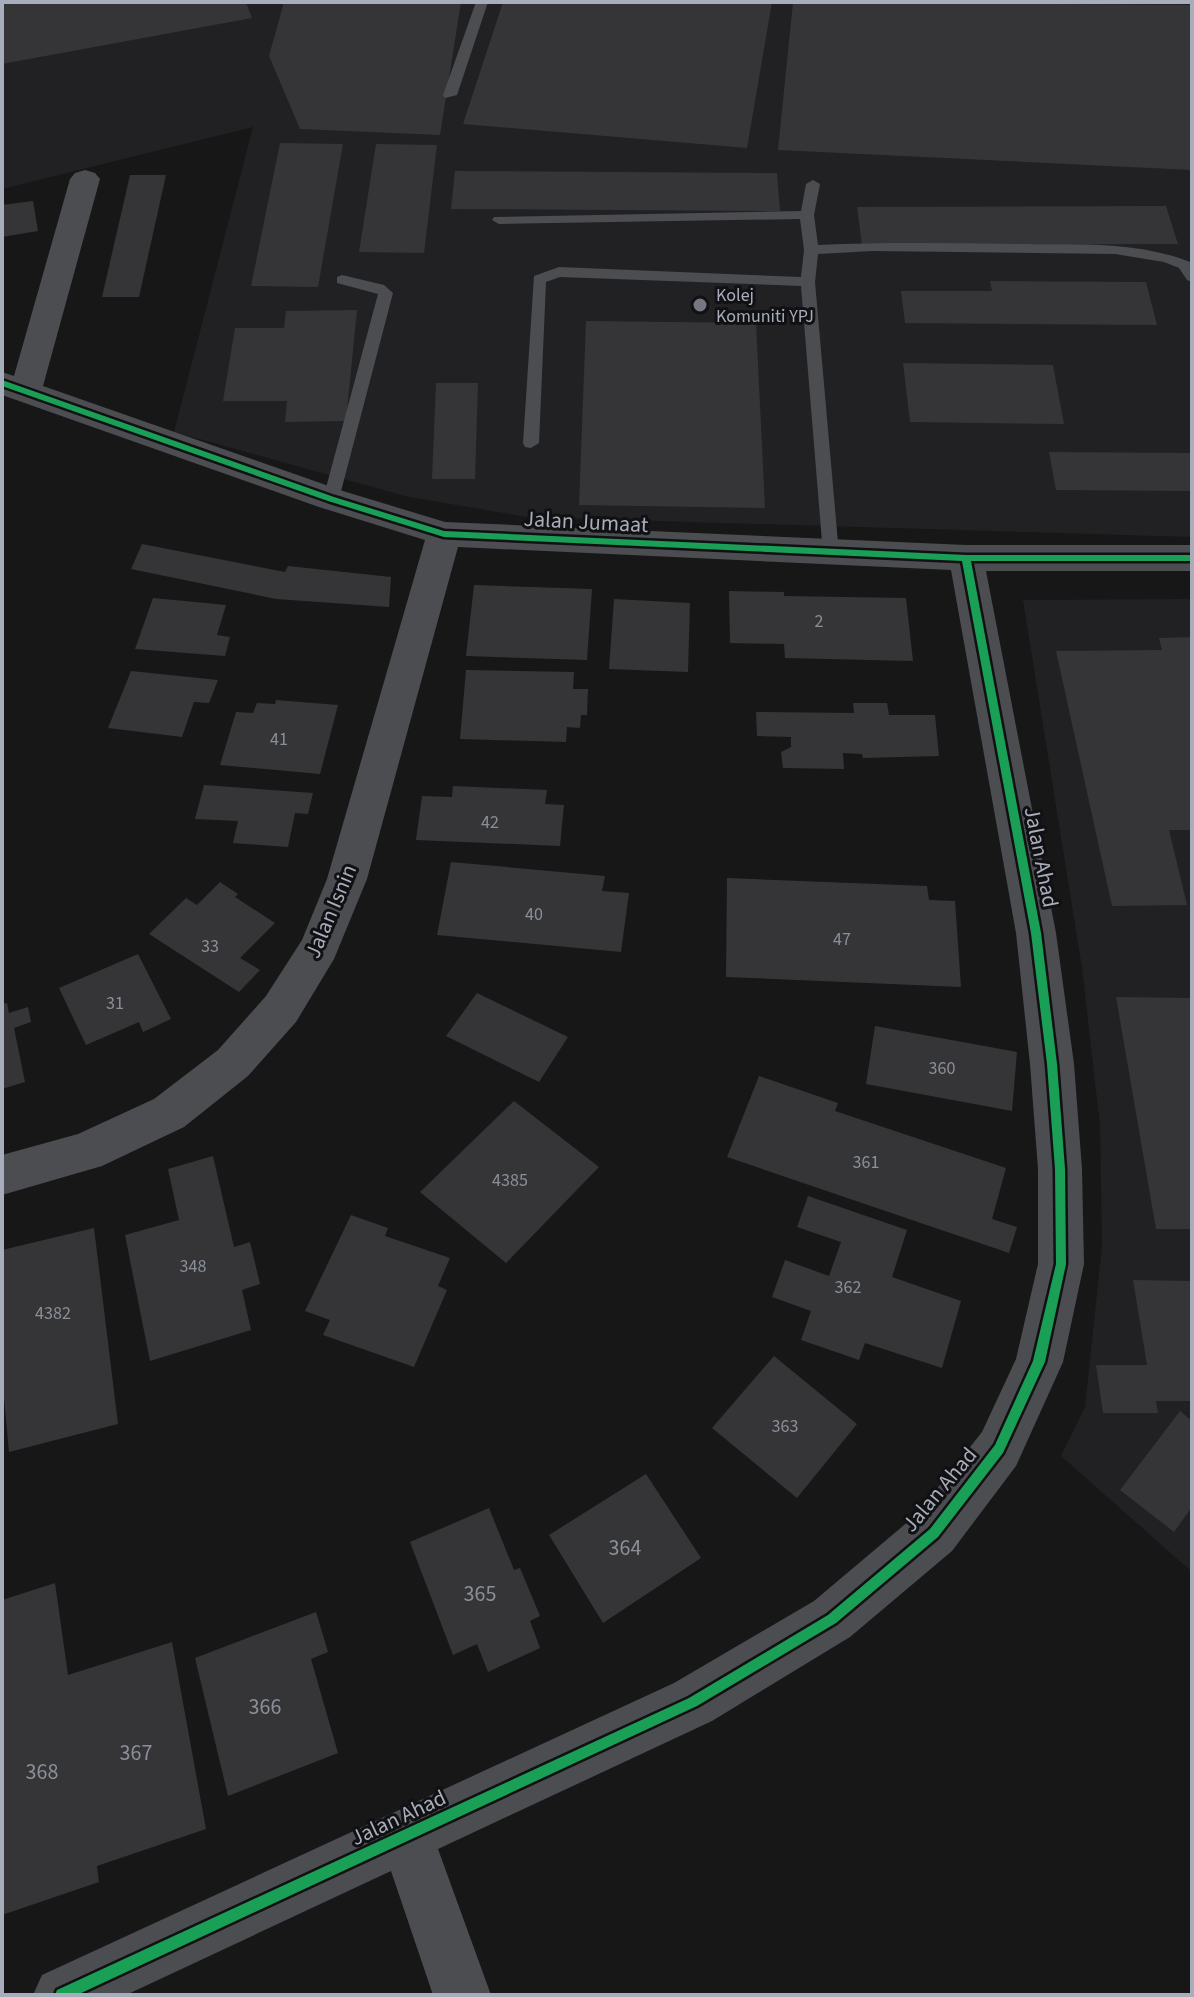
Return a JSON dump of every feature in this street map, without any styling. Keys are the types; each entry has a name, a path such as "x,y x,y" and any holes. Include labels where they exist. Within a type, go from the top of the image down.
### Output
{"street":[{"path":"14,388 85,179"},
{"name":"Jalan Jumaat","path":"14,388 331,499 444,534 831,554 966,558 1192,558"},
{"name":"Jalan Isnin","path":"2,1175 86,1152 169,1113 233,1063 281,1009 319,947 347,879 444,534"},
{"name":"Jalan Ahad","path":"62,1995 693,1702 832,1619 934,1533 999,1449 1039,1362 1061,1264 1060,1169 1052,1064 1036,933 966,558"},
{"path":"406,1835 462,1995"}],"lane":[{"path":"450,95 482,2"},
{"path":"813,184 807,215 811,250 808,282 831,554"},
{"path":"499,220 807,215"},
{"path":"811,250 873,247 1115,250 1167,258 1185,265 1192,277"},
{"path":"531,443 539,279 559,272 808,282"},
{"path":"331,499 386,293 379,288 342,280"}],"shaded area":[{"name":"Kolej Komuniti YPJ","path":"2,2 1192,2 1192,537 527,517 409,497 174,432 253,127 2,189"},
{"path":"1192,599 1192,1572 1061,1456 1085,1407 1102,1246 1100,1125 1082,968 1023,600"}],"building":[{"path":"2,2 246,2 252,18 2,64"},
{"path":"284,2 461,2 440,135 300,129 269,56"},
{"path":"503,2 772,2 747,148 463,124"},
{"path":"793,2 1192,5 1192,170 778,150"},
{"path":"280,143 343,144 318,287 251,286"},
{"path":"376,144 437,145 424,253 359,252"},
{"path":"455,171 777,173 780,211 451,209"},
{"path":"130,175 166,175 139,297 102,297"},
{"path":"33,201 38,231 2,237 2,205"},
{"path":"1166,206 1178,244 862,245 857,207"},
{"path":"990,281 1146,282 1157,325 905,323 901,291 992,291"},
{"path":"357,310 346,421 285,422 287,401 223,401 235,328 284,328 286,311"},
{"path":"586,321 756,323 765,508 579,505"},
{"path":"903,363 1053,365 1064,424 910,422"},
{"path":"436,383 478,383 475,479 432,479"},
{"path":"1049,452 1192,453 1192,491 1056,490"},
{"path":"142,544 285,572 288,566 391,577 389,607 276,599 131,569"},
{"path":"474,585 592,589 587,660 466,656"},
{"path":"729,591 784,592 784,596 906,598 913,661 785,658 784,644 730,643"},
{"path":"153,598 226,605 217,635 230,637 225,656 135,649"},
{"path":"614,599 690,603 688,672 609,669"},
{"path":"1192,637 1192,830 1169,830 1187,905 1112,906 1056,651 1162,650 1159,638"},
{"path":"466,670 574,672 573,689 588,689 587,715 581,715 580,728 567,727 566,742 460,739"},
{"path":"131,671 218,680 209,703 194,702 182,737 108,728"},
{"path":"276,700 338,705 320,774 220,765 236,712 253,713 257,703 275,704"},
{"path":"853,703 887,703 889,715 935,715 939,756 863,758 862,754 843,753 844,769 783,768 781,752 791,747 791,737 757,736 756,712 854,713"},
{"path":"204,785 313,793 308,814 295,813 288,847 233,843 238,821 195,819"},
{"path":"453,786 547,790 545,804 564,805 560,846 416,840 422,796 452,797"},
{"path":"451,862 605,876 602,891 629,893 621,952 437,935"},
{"path":"727,878 927,886 929,900 955,901 961,987 726,977"},
{"path":"220,882 238,894 235,897 275,923 240,958 260,970 239,992 149,934 186,898 197,905"},
{"path":"138,954 171,1019 143,1032 139,1022 86,1045 59,988"},
{"path":"477,993 568,1037 539,1082 446,1036"},
{"path":"1116,997 1192,998 1192,1229 1156,1229"},
{"path":"7,1003 9,1013 28,1007 31,1022 14,1028 25,1082 2,1089 2,1004"},
{"path":"875,1026 1017,1052 1012,1111 866,1084"},
{"path":"759,1076 838,1103 835,1111 1006,1168 992,1219 1017,1227 1009,1253 727,1157"},
{"path":"514,1101 599,1167 506,1263 420,1192"},
{"path":"213,1156 234,1247 250,1242 260,1284 242,1290 251,1330 150,1361 125,1235 179,1220 168,1169"},
{"path":"808,1196 907,1230 892,1277 961,1301 942,1368 865,1343 859,1360 801,1340 811,1311 772,1297 785,1260 829,1276 841,1242 797,1227"},
{"path":"351,1215 388,1228 385,1236 450,1258 438,1286 447,1290 414,1367 323,1335 330,1320 305,1311"},
{"path":"94,1228 118,1424 9,1452 2,1376 2,1250"},
{"path":"1133,1280 1192,1281 1192,1401 1156,1401 1158,1413 1103,1413 1096,1365 1147,1365"},
{"path":"774,1356 857,1424 797,1498 712,1428"},
{"path":"1180,1411 1192,1421 1192,1507 1174,1532 1120,1490"},
{"path":"646,1474 701,1558 603,1623 549,1535"},
{"path":"489,1508 514,1570 520,1568 540,1616 530,1621 540,1648 488,1672 477,1644 453,1655 410,1542"},
{"path":"55,1583 68,1675 172,1642 206,1829 97,1866 99,1882 2,1915 2,1600"},
{"path":"316,1612 328,1652 311,1659 338,1753 228,1796 195,1658"}],"cycle path":[{"path":"2,383 331,499 444,534 966,558 1192,558"},
{"path":"62,1995 693,1702 832,1619 934,1533 999,1449 1039,1362 1061,1264 1060,1169 1052,1064 1036,933 966,558"}],"place":[{"name":"Kolej Komuniti YPJ","path":"700,305"}]}
